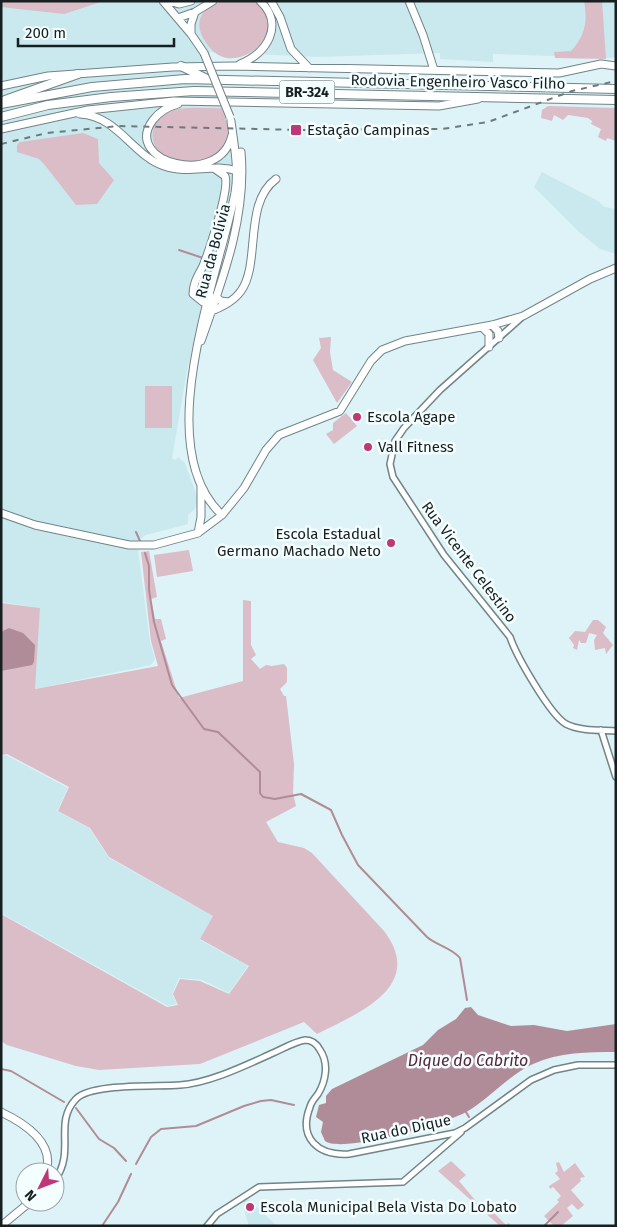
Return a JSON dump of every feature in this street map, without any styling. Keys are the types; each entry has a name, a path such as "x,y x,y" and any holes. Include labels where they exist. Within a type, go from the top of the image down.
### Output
{"highway":[{"path":"181,66 208,80"},
{"path":"1,103 78,74"},
{"name":"Rodovia Engenheiro Vasco Filho","path":"1,103 119,84 208,80 616,89"},
{"name":"Rodovia Engenheiro Vasco Filho","path":"1,117 48,105 111,96 194,91 616,100"}],"main road":[{"name":"Rua da Bolívia","path":"163,1 191,34 204,53 238,136 242,194 237,220 216,297 207,313 195,358 188,404 192,450 200,482 201,512 198,533"},
{"path":"169,1 188,2"},
{"path":"177,17 195,12 213,1"},
{"path":"235,66 260,54 271,37 271,15 260,1"},
{"path":"271,1 280,17 291,49 309,68"},
{"path":"409,1 423,35 434,70"},
{"path":"177,17 188,2"},
{"path":"191,34 191,24 195,12"},
{"name":"Rodovia Engenheiro Vasco Filho","path":"1,86 48,76 181,66 559,73 601,64 613,66"},
{"path":"1,129 57,116 135,104 191,102 439,106 485,97"},
{"path":"191,102 169,107 154,119 147,136 152,150 162,160 178,165 200,164 219,157 228,146 233,132"},
{"path":"57,116 82,114 101,119 117,129 154,161 164,166 185,170 227,167 237,171"},
{"name":"Rua da Bolívia","path":"207,313 207,302 222,245 239,162 231,119"},
{"path":"219,157 239,162"},
{"path":"210,169 220,171 226,182 215,231 193,286 196,298 207,302 216,297 220,302 228,302"},
{"path":"207,313 228,302 241,292 244,285 254,225 263,191 276,179"},
{"path":"1,513 35,525 118,543 144,546 198,533 222,515 244,488 274,439 289,429 327,418 340,411 371,361 382,350 400,342 492,325 523,316 590,279 616,268"},
{"path":"492,325 498,331 499,338"},
{"path":"482,327 490,334 489,347"},
{"name":"Rua da Bolívia","path":"200,482 222,515"},
{"path":"1,1112 43,1142 48,1152 47,1162"},
{"path":"1,1226 18,1212"}],"street":[{"name":"Rua Vicente Celestino","path":"523,316 440,390 400,433 392,451 390,471 444,555 510,637 515,651 560,720 572,726 616,731"},
{"path":"601,730 616,777"},
{"name":"Rua do Dique","path":"64,1162 66,1156 65,1118 73,1103 83,1093 112,1089 188,1084 243,1066 305,1040 311,1041 319,1047 326,1064 321,1087 309,1108 307,1126 310,1138 320,1150 334,1155 434,1139 466,1128 537,1077 569,1066 616,1065"},
{"path":"207,1226 216,1214 259,1187 400,1183 410,1177 466,1128"},
{"path":"434,1139 439,1150"}],"shaded area":[{"path":"1,1 616,1 616,58 493,54 493,62 440,59 440,53 317,57 210,52 200,54 225,113 230,129 234,162 230,228 220,267 197,328 187,371 172,459 176,460 178,457 185,463 198,499 195,509 188,515 188,524 146,535 137,541 150,642 155,659 151,665 34,689 40,608 1,602"},
{"path":"1,1 104,1 64,14 1,7"},
{"path":"254,1 265,12 269,25 266,36 258,47 247,54 235,58 222,57 211,49 202,35 199,22 201,17 211,6 220,2"},
{"path":"584,1 602,1 606,59 555,58 554,52 571,51 580,40 586,15"},
{"path":"548,106 616,108 616,141 607,138 606,141 598,137 601,129 591,124 592,121 588,118 568,115 563,120 554,115 552,121 541,118 542,110"},
{"path":"186,108 221,108 228,133 225,143 217,156 196,161 180,162 167,158 156,147 153,140 155,125 167,113"},
{"path":"83,133 98,139 99,163 114,180 97,204 76,205 39,159 17,152 17,145 20,142"},
{"path":"542,172 598,201 605,207 616,209 616,254 600,249 579,232 534,187"},
{"path":"331,337 330,352 333,370 352,382 337,403 313,360 321,348 319,338"},
{"path":"145,386 172,386 172,428 145,428"},
{"path":"346,413 357,426 334,444 326,434 333,430 333,423"},
{"path":"189,550 193,571 157,577 154,555"},
{"path":"149,551 157,597 151,599 155,619 161,619 166,639 161,641 179,698 243,681 243,600 251,601 251,645 256,655 251,659 260,669 266,665 284,664 287,668 287,682 280,689 284,696 286,696 294,764 293,793 296,806 266,822 278,842 304,848 312,853 384,931 395,950 397,967 392,982 382,995 368,1007 317,1034 304,1022 200,1064 99,1070 76,1066 7,1045 1,1041 1,914 167,1007 178,1005 173,994 180,979 200,981 229,994 249,966 200,939 213,916 109,857 90,828 58,811 69,787 7,754 1,755 1,603 40,608 35,689 158,666 151,641 141,552"},
{"path":"593,620 598,620 606,627 603,633 613,645 606,654 605,648 595,650 594,640 597,635 589,633 586,643 581,643 579,640 577,650 573,648 574,645 569,638 575,631 585,632"},
{"path":"6,755 68,788 57,811 89,828 109,858 213,916 200,940 248,966 229,993 202,980 179,978 172,994 177,1004 168,1006 1,913 1,756"},
{"path":"451,1161 466,1175 459,1181 475,1202 484,1210 488,1207 506,1225 509,1223 511,1226 500,1226 438,1171"},
{"path":"559,1162 564,1172 575,1163 585,1177 580,1178 581,1181 571,1190 584,1205 578,1210 572,1204 567,1208 573,1216 561,1226 554,1226 544,1216 559,1202 557,1200 561,1196 553,1187 550,1189 549,1186 560,1179 555,1173 558,1171 556,1163"},
{"name":"Escola Municipal Bela Vista Do Lobato","path":"247,1198 277,1226 249,1226 244,1200"}],"water":[{"path":"9,628 23,633 35,645 34,662 32,665 1,671 1,632"},
{"name":"Dique do Cabrito","path":"471,1007 478,1015 511,1026 534,1025 567,1031 616,1024 616,1052 563,1055 533,1064 516,1074 468,1111 440,1123 373,1140 335,1144 325,1141 321,1132 323,1122 316,1117 319,1105 326,1103 326,1096 332,1089 423,1045 438,1030 456,1019 465,1008"}],"waterway":[{"path":"179,250 203,258"},
{"path":"136,532 140,541"},
{"path":"145,553 149,566 149,590 154,622 172,685 204,729 218,732 260,772 260,793 263,797 275,799 301,794 331,810 358,865 427,937 460,958 467,1000"},
{"path":"1,1069 11,1071 64,1102"},
{"path":"136,1164 151,1137 161,1129 196,1126 261,1101 271,1100 294,1105"},
{"path":"76,1108 99,1139 114,1148 126,1161"},
{"path":"466,1112 469,1117"},
{"path":"102,1226 118,1202 131,1174"},
{"path":"544,1226 558,1212"}],"railway":[{"path":"1,144 47,133 119,126 304,130 442,129 488,122 572,91 616,81"}],"place":[{"name":"Estação Campinas","path":"296,130"},
{"name":"Escola Agape","path":"357,417"},
{"name":"Vall Fitness","path":"368,447"},
{"name":"Escola Estadual Germano Machado Neto","path":"391,543"},
{"name":"Escola Municipal Bela Vista Do Lobato","path":"250,1207"}]}
